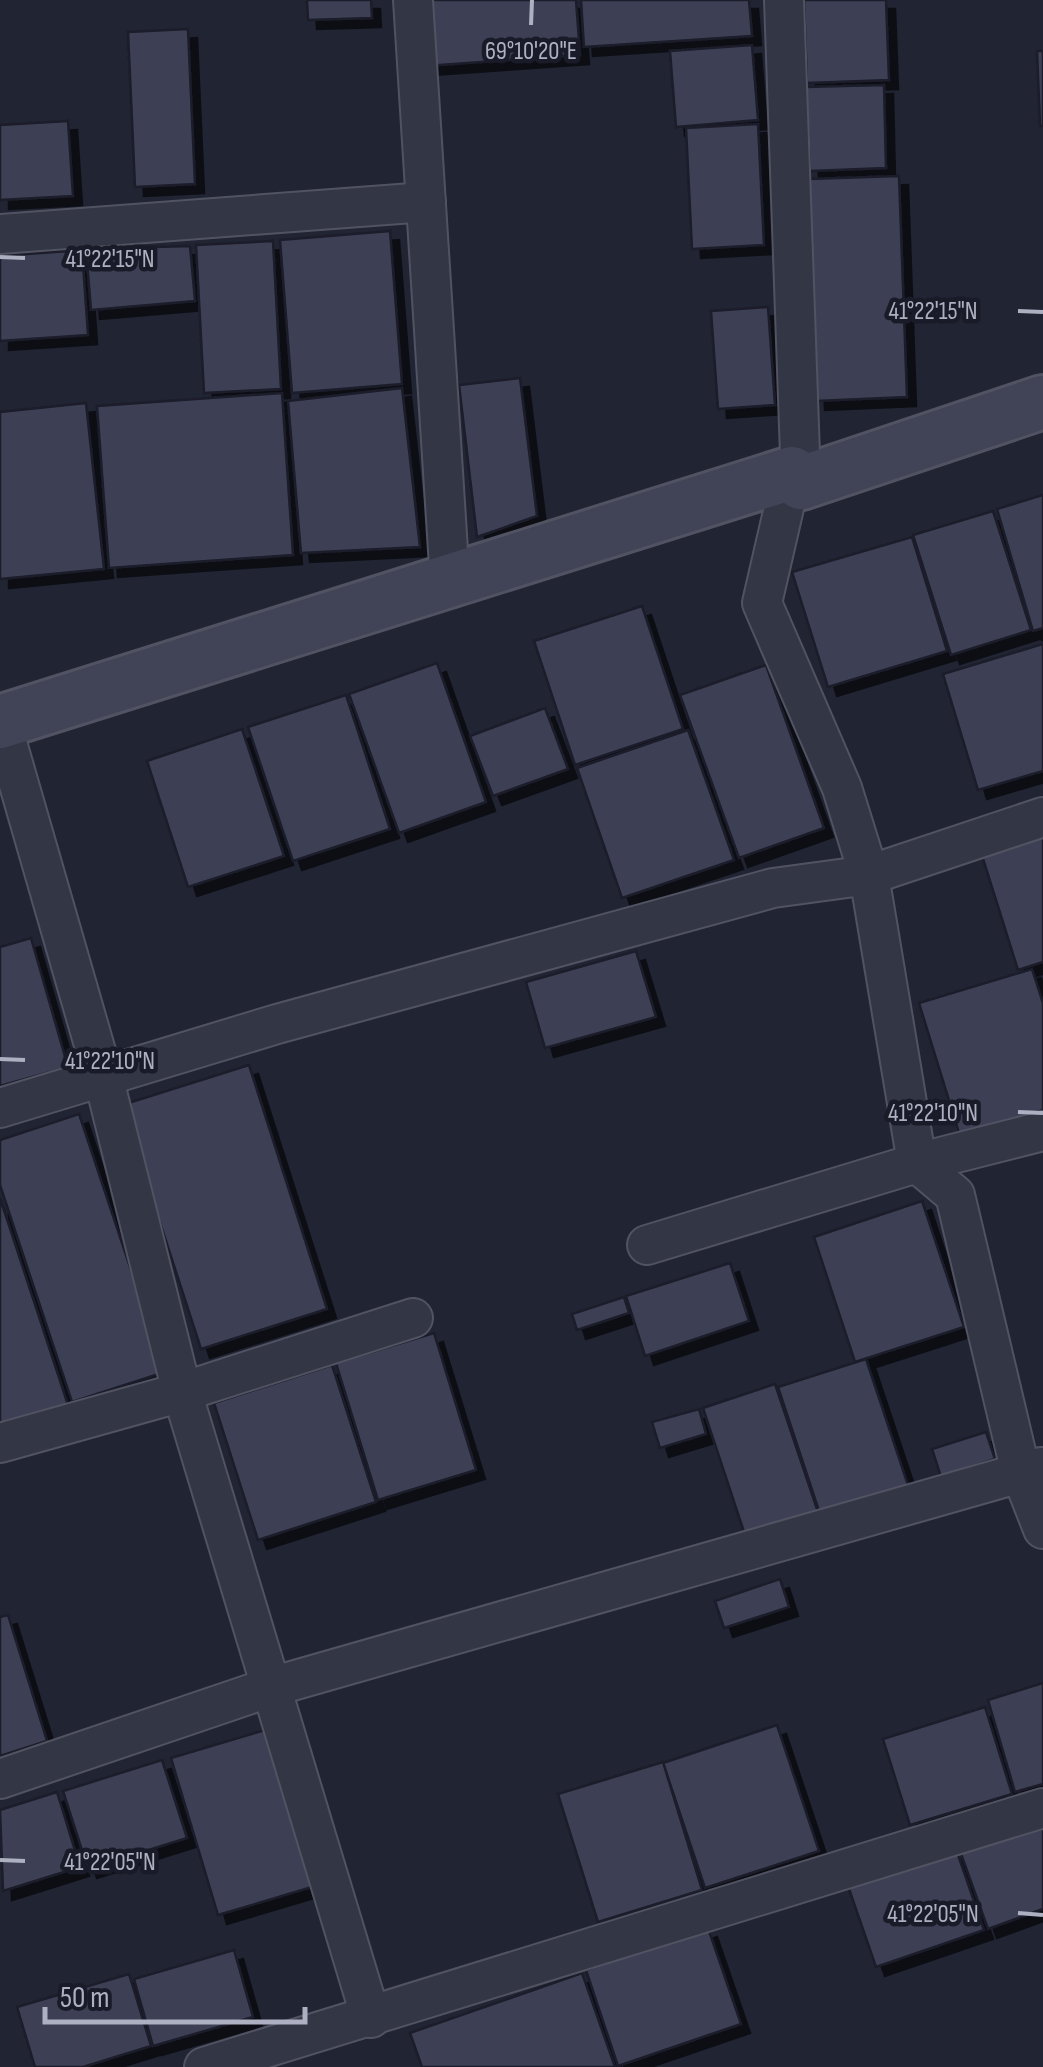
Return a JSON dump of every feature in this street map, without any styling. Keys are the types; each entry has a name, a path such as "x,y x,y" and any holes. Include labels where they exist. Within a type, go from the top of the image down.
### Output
{"street":[{"path":"413,0 450,582"},
{"path":"784,0 796,478 762,602 842,788 869,875 917,1163 955,1195 1032,1470 1043,1529"},
{"path":"0,234 426,202"},
{"path":"372,2018 182,1392 103,1076 0,722 1043,402"},
{"path":"0,1108 773,888 869,875 1043,816"},
{"path":"647,1245 917,1163 1043,1131"},
{"path":"0,1442 182,1392 414,1318"},
{"path":"0,1779 271,1687 1032,1470"},
{"path":"204,2067 1043,1808"}],"building":[{"path":"307,0 371,0 372,18 308,20"},
{"path":"420,0 576,0 580,55 425,66"},
{"path":"581,0 749,0 752,36 584,47"},
{"path":"804,0 886,0 889,80 807,83"},
{"path":"188,29 195,184 135,187 128,32"},
{"path":"752,45 758,120 676,127 670,51"},
{"path":"1037,51 1043,51 1043,126 1040,126"},
{"path":"884,85 886,168 810,171 806,87"},
{"path":"68,121 73,196 0,200 0,125"},
{"path":"758,124 764,245 692,249 686,128"},
{"path":"899,176 907,397 816,401 808,179"},
{"path":"390,231 402,384 292,393 280,240"},
{"path":"273,241 281,389 204,393 196,245"},
{"path":"190,246 195,301 91,310 86,249"},
{"path":"82,250 88,335 0,341 0,256"},
{"path":"768,307 775,405 718,409 711,311"},
{"path":"520,378 537,516 477,537 459,385"},
{"path":"402,388 420,547 301,553 288,401"},
{"path":"282,393 293,555 109,568 97,406"},
{"path":"86,403 104,569 0,579 0,412"},
{"path":"1043,495 1043,628 1033,631 997,509"},
{"path":"993,511 1031,630 951,655 913,535"},
{"path":"912,537 947,651 828,687 792,572"},
{"path":"642,606 683,729 575,765 534,641"},
{"path":"1043,644 1043,771 978,790 943,674"},
{"path":"437,663 486,802 399,833 349,694"},
{"path":"766,665 824,828 739,858 680,695"},
{"path":"346,695 390,829 293,861 248,727"},
{"path":"545,708 568,769 493,796 470,736"},
{"path":"242,729 284,856 188,887 147,761"},
{"path":"688,730 734,860 622,898 577,768"},
{"path":"1043,830 1043,962 1018,970 980,849"},
{"path":"31,938 68,1067 0,1086 0,947"},
{"path":"636,951 656,1017 545,1048 526,982"},
{"path":"1032,969 1043,1003 1043,1110 960,1136 919,1003"},
{"path":"249,1065 327,1309 201,1349 122,1105"},
{"path":"79,1114 165,1372 72,1402 0,1185 0,1140"},
{"path":"0,1198 68,1405 0,1427"},
{"path":"922,1201 964,1327 855,1362 814,1237"},
{"path":"730,1263 749,1321 645,1356 626,1296"},
{"path":"624,1297 629,1313 577,1330 572,1314"},
{"path":"434,1333 476,1470 378,1500 336,1363"},
{"path":"866,1359 908,1485 820,1514 778,1387"},
{"path":"332,1365 376,1502 258,1540 214,1403"},
{"path":"775,1384 819,1515 745,1535 703,1408"},
{"path":"699,1409 706,1434 660,1448 652,1422"},
{"path":"986,1432 995,1459 941,1477 932,1449"},
{"path":"780,1579 789,1607 724,1628 715,1601"},
{"path":"8,1615 47,1741 0,1756 0,1617"},
{"path":"1043,1683 1043,1784 1015,1792 988,1700"},
{"path":"985,1707 1012,1794 910,1825 883,1739"},
{"path":"777,1725 819,1851 705,1888 663,1763"},
{"path":"265,1730 312,1887 218,1915 171,1758"},
{"path":"162,1760 187,1838 88,1869 63,1791"},
{"path":"663,1762 702,1890 598,1922 558,1794"},
{"path":"57,1792 80,1867 3,1891 0,1810"},
{"path":"1043,1822 1043,1909 988,1929 960,1851"},
{"path":"956,1849 984,1930 876,1967 848,1886"},
{"path":"708,1928 741,2024 618,2066 586,1970"},
{"path":"234,1950 253,2017 153,2046 134,1979"},
{"path":"582,1973 615,2067 422,2067 410,2033"},
{"path":"129,1974 151,2046 83,2067 35,2067 17,2007"}]}
